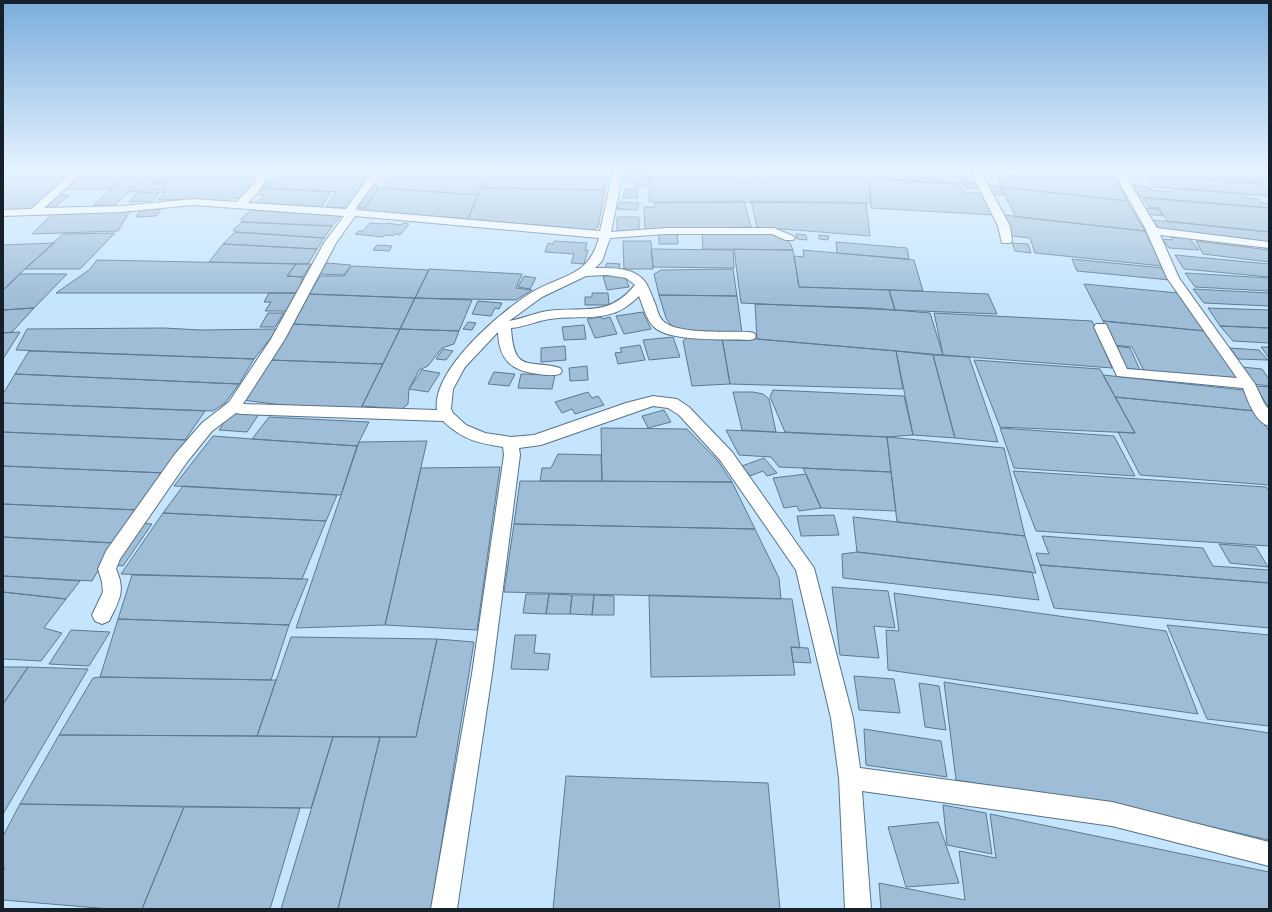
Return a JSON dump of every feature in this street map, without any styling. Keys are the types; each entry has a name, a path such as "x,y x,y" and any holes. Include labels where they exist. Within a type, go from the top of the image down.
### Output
{"street":[{"path":"102,615 113,594 112,579 107,569 112,556 181,458 207,426 234,406 278,339 330,243 351,215"},
{"path":"370,215 623,236 666,231 774,231 789,238"},
{"path":"610,215 606,235 596,261 584,272 538,294 504,317 500,326 459,365 446,389 444,409 447,416 461,429 482,438 511,443 535,441 631,407 653,401 672,403 684,410 726,456 805,568 842,718 850,778 858,909"},
{"path":"998,215 1004,226 1006,241"},
{"path":"1143,215 1152,231 1173,278 1248,384 1257,405 1269,421"},
{"path":"1152,231 1269,245"},
{"path":"584,272 620,273 634,277 641,285 654,319 661,327 670,331 690,334 749,336"},
{"path":"500,326 559,313 579,314 612,310 625,302 641,285"},
{"path":"500,326 509,355 517,364 531,370 555,371"},
{"path":"1101,327 1122,373 1248,384"},
{"path":"234,406 241,409 447,416"},
{"path":"444,909 482,674 512,455 511,443"},
{"path":"850,778 1112,814 1269,854"}],"building":[{"path":"51,215 128,215 118,231 32,234"},
{"path":"138,215 157,215 156,216 136,217"},
{"path":"246,215 341,216 332,226 242,222 241,219"},
{"path":"411,215 470,215 468,219"},
{"path":"470,215 600,215 598,227 593,230 468,219"},
{"path":"644,215 748,215 751,227 645,229"},
{"path":"754,215 867,215 870,236 757,227"},
{"path":"1004,215 1145,231 1162,266 1035,253 1030,238 1012,236"},
{"path":"1015,215 1135,215 1145,231 1016,217"},
{"path":"1163,215 1269,215 1269,232 1167,221"},
{"path":"617,217 639,217 639,231 617,231"},
{"path":"1153,220 1269,232 1269,244 1257,242 1255,240 1159,229"},
{"path":"242,222 332,226 324,238 235,232 233,230"},
{"path":"370,223 401,225 403,223 409,224 400,235 385,235 383,237 355,234 359,231 363,231"},
{"path":"235,232 324,238 317,249 223,244"},
{"path":"115,233 80,269 25,269 63,234"},
{"path":"677,233 678,244 659,244 659,234"},
{"path":"768,233 783,238 790,243 793,250 703,249 702,234"},
{"path":"796,234 806,235 807,240 797,239"},
{"path":"819,235 829,236 828,240 819,239"},
{"path":"1171,237 1189,238 1199,250 1169,248 1162,239 1173,240"},
{"path":"554,241 587,243 585,250 588,250 584,264 571,263 574,254 545,252 548,243 553,244"},
{"path":"623,241 651,241 653,269 624,269"},
{"path":"1196,241 1269,250 1269,262 1203,254"},
{"path":"836,242 907,248 909,259 837,253"},
{"path":"54,243 25,269 3,290 3,245"},
{"path":"1012,243 1028,244 1031,253 1015,251"},
{"path":"223,244 317,249 308,264 209,262"},
{"path":"377,245 392,246 389,251 373,250"},
{"path":"651,249 733,250 734,268 653,267"},
{"path":"734,249 793,250 799,287 889,290 895,310 741,303"},
{"path":"803,250 914,260 923,291 799,287 794,256 804,257"},
{"path":"1175,255 1269,264 1269,277 1184,269"},
{"path":"1072,259 1163,268 1170,280 1077,271"},
{"path":"97,260 296,264 287,276 303,277 298,293 56,293 89,270"},
{"path":"327,263 351,265 344,275 319,274"},
{"path":"607,263 620,264 618,271 604,270"},
{"path":"296,264 311,264 303,277 287,276"},
{"path":"352,266 429,270 415,298 309,294 320,276 344,276"},
{"path":"429,269 522,274 516,288 532,290 516,300 415,298"},
{"path":"733,269 737,296 659,295 654,274 661,270"},
{"path":"1185,273 1269,278 1269,291 1195,287"},
{"path":"20,274 67,274 34,308 3,310 3,290"},
{"path":"524,276 536,278 530,289 518,287"},
{"path":"603,276 625,276 629,287 607,290"},
{"path":"1084,284 1178,293 1205,331 1103,321"},
{"path":"1193,289 1269,293 1269,306 1204,303"},
{"path":"889,290 988,294 997,314 895,310"},
{"path":"269,293 298,293 288,311 265,311 271,302 264,302"},
{"path":"592,293 608,293 609,305 585,305 585,297 592,297"},
{"path":"309,294 415,298 400,329 293,324"},
{"path":"659,295 737,296 742,333 678,330 670,324 666,318"},
{"path":"415,298 472,300 459,331 400,329"},
{"path":"478,301 502,303 499,309 495,308 491,316 472,314"},
{"path":"755,304 871,308 930,313 943,355 757,339"},
{"path":"34,308 12,332 3,333 3,310"},
{"path":"1208,308 1269,310 1269,328 1220,326"},
{"path":"643,312 651,329 624,334 616,316"},
{"path":"268,313 284,313 275,327 260,327"},
{"path":"934,313 1092,321 1112,368 943,355"},
{"path":"601,317 602,319 610,317 617,334 595,338 587,319"},
{"path":"1103,321 1205,331 1239,381 1145,373 1132,347 1114,345"},
{"path":"468,322 476,323 472,330 463,329"},
{"path":"293,324 400,329 383,364 269,360"},
{"path":"584,325 586,339 564,340 562,327"},
{"path":"1220,326 1269,328 1269,343 1233,341"},
{"path":"164,328 201,330 278,329 254,359 16,350 27,329"},
{"path":"400,329 459,331 454,344 442,348 428,366 419,370 409,389 408,404 402,409 362,406"},
{"path":"20,332 3,359 3,333"},
{"path":"690,335 722,338 730,384 692,386 683,341"},
{"path":"673,337 680,357 649,360 643,340"},
{"path":"722,338 757,339 896,351 903,389 730,384"},
{"path":"640,345 645,360 618,364 615,353 622,352 620,348"},
{"path":"565,346 566,360 541,362 541,348"},
{"path":"1115,346 1130,348 1140,370 1125,368"},
{"path":"1261,347 1269,347 1269,358"},
{"path":"1230,348 1259,350 1268,360 1238,359"},
{"path":"443,349 453,351 446,360 436,359"},
{"path":"29,351 254,359 239,384 15,374"},
{"path":"896,351 933,355 955,438 913,435"},
{"path":"933,355 969,357 998,442 955,438"},
{"path":"269,360 383,364 361,408 281,405 243,400"},
{"path":"974,360 1100,369 1135,433 1000,427"},
{"path":"587,366 588,380 570,381 569,368"},
{"path":"1242,367 1262,369 1269,379 1269,386 1253,384"},
{"path":"422,370 440,373 428,392 409,389"},
{"path":"494,372 515,374 509,386 488,384"},
{"path":"15,374 239,384 225,403 213,411 3,403 3,394"},
{"path":"521,374 555,375 552,389 518,388"},
{"path":"1103,375 1243,390 1255,411 1115,397"},
{"path":"1255,386 1269,387 1269,406 1268,406"},
{"path":"773,390 904,396 913,435 887,437 785,432 770,397"},
{"path":"588,392 592,398 598,396 604,405 575,414 572,409 562,413 555,402"},
{"path":"733,392 753,392 763,394 769,399 776,432 742,430"},
{"path":"1115,397 1255,411 1269,431 1269,485 1140,475 1118,432 1135,433"},
{"path":"3,403 205,411 185,440 3,432"},
{"path":"664,410 671,422 648,428 642,416"},
{"path":"231,412 259,414 247,432 219,430"},
{"path":"269,417 369,422 357,446 252,439"},
{"path":"601,428 687,429 718,461 732,482 602,481"},
{"path":"1000,428 1114,436 1135,476 1014,468"},
{"path":"726,430 887,437 891,472 779,467 771,457 739,455"},
{"path":"3,432 189,440 165,473 3,466"},
{"path":"213,436 357,446 341,495 174,486"},
{"path":"887,437 1004,448 1025,536 897,522"},
{"path":"427,441 385,625 296,628 359,442"},
{"path":"558,454 601,455 602,481 540,481 542,468 551,468"},
{"path":"764,458 777,473 767,476 763,471 750,476 742,466"},
{"path":"3,466 165,473 138,510 3,504"},
{"path":"500,467 477,630 385,625 421,468"},
{"path":"803,468 891,472 896,511 821,508"},
{"path":"1013,471 1266,487 1269,491 1269,546 1036,531"},
{"path":"806,474 821,508 799,511 797,506 784,508 773,478"},
{"path":"520,481 732,482 755,529 514,524"},
{"path":"183,486 337,495 326,521 163,513"},
{"path":"3,504 138,510 114,543 3,537"},
{"path":"163,513 326,521 302,579 121,574"},
{"path":"834,515 839,535 801,536 797,516"},
{"path":"853,517 1025,536 1036,573 857,552"},
{"path":"140,523 152,524 123,566 116,565 122,556 117,556"},
{"path":"514,524 755,529 779,578 781,599 504,592"},
{"path":"1042,536 1203,548 1213,566 1269,570 1269,583 1040,565 1036,553 1049,554"},
{"path":"3,537 114,543 92,581 3,576"},
{"path":"1219,544 1256,547 1268,567 1230,563"},
{"path":"857,552 1032,572 1039,600 843,578 842,554"},
{"path":"1040,565 1269,583 1269,628 1054,608"},
{"path":"132,575 308,579 289,625 118,619"},
{"path":"3,576 80,581 66,599 3,592"},
{"path":"832,587 888,591 895,628 874,626 879,658 840,655"},
{"path":"3,592 66,599 44,628 62,633 41,661 3,659"},
{"path":"894,593 1166,631 1198,714 888,670 886,630 899,631"},
{"path":"526,594 549,594 546,614 523,613"},
{"path":"549,594 572,595 570,614 546,614"},
{"path":"572,595 594,595 592,615 570,614"},
{"path":"594,595 614,596 614,615 592,615"},
{"path":"649,595 792,599 800,648 791,647 795,675 651,677"},
{"path":"118,619 289,625 271,680 100,677"},
{"path":"1167,625 1269,635 1269,726 1207,719"},
{"path":"71,630 110,632 89,666 49,664"},
{"path":"515,635 536,635 534,653 550,654 548,670 511,669"},
{"path":"291,637 437,639 416,737 257,736"},
{"path":"437,639 474,642 431,909 338,909 380,737 416,737"},
{"path":"791,647 808,648 811,663 793,662"},
{"path":"3,667 28,667 3,704"},
{"path":"28,667 88,669 3,814 3,704"},
{"path":"854,676 894,679 900,713 859,710"},
{"path":"93,678 276,680 257,736 59,735"},
{"path":"944,682 1269,733 1269,840 1116,805 956,780"},
{"path":"919,683 939,686 946,730 925,727"},
{"path":"864,729 941,741 947,777 866,765"},
{"path":"59,735 333,737 311,808 20,804"},
{"path":"333,737 380,737 338,909 281,909"},
{"path":"566,776 768,783 780,909 553,909"},
{"path":"20,804 184,807 142,909 110,909 3,900 3,871 5,868 3,868 3,836"},
{"path":"943,805 986,813 992,854 947,845"},
{"path":"184,807 300,808 270,909 142,909"},
{"path":"990,814 1269,872 1269,909 881,909 879,883 965,900 959,851 996,858"},
{"path":"938,822 959,883 906,887 888,827"}]}
